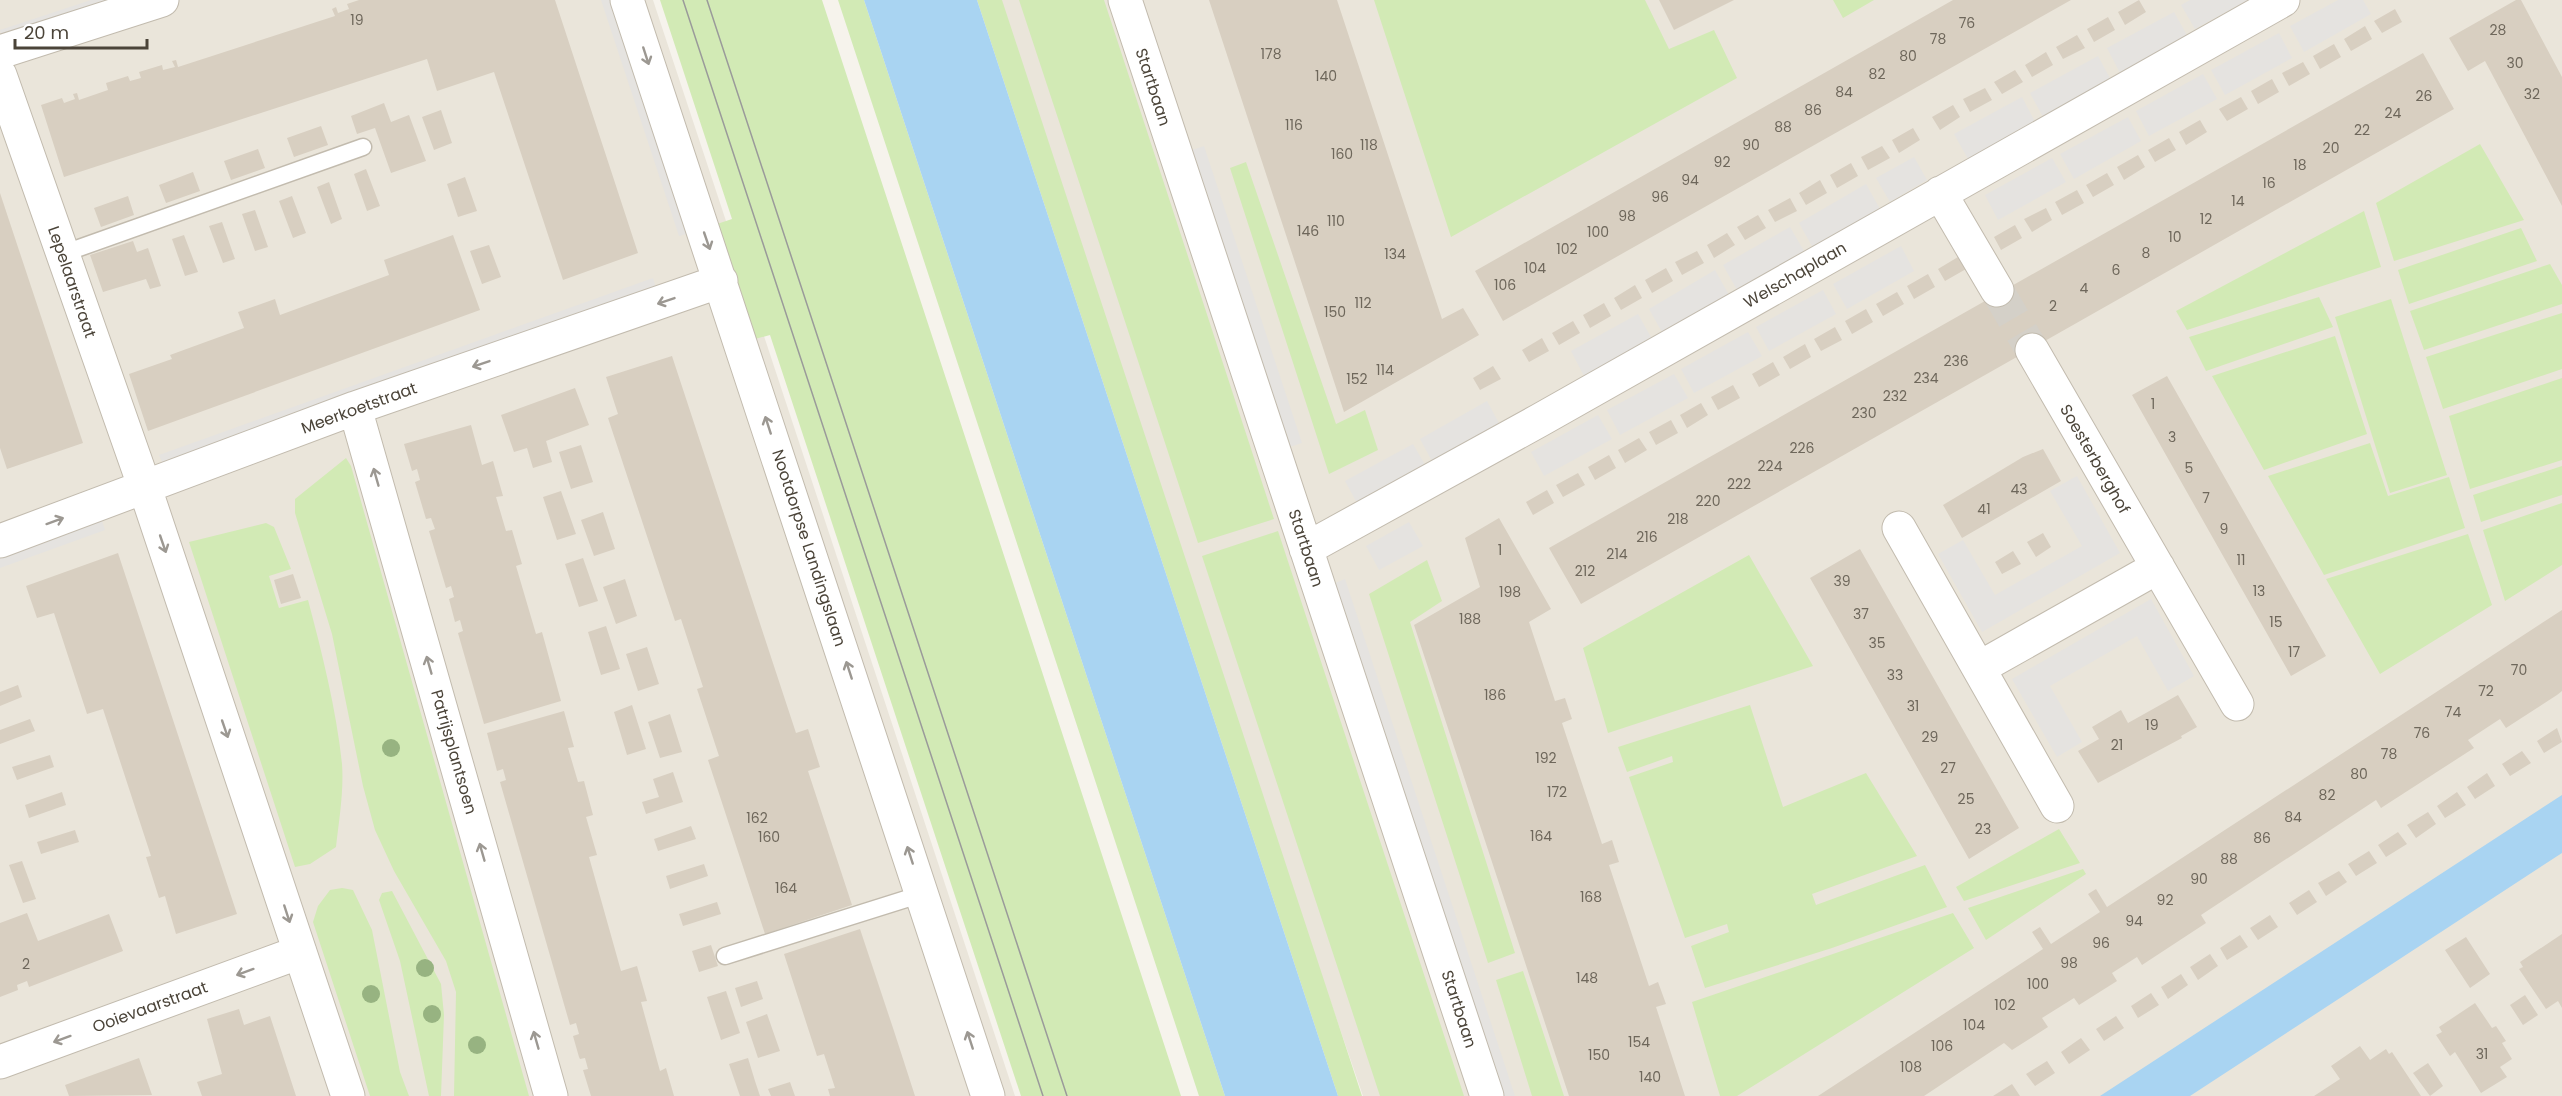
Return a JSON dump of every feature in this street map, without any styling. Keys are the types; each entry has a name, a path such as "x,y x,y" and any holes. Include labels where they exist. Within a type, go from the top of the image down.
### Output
{"street":[{"path":"0,52 162,0"},
{"name":"Nootdorpse Landingslaan","path":"627,0 988,1096"},
{"name":"Startbaan","path":"1125,0 1487,1096"},
{"name":"Welschaplaan","path":"1306,549 1499,443 2283,0"},
{"name":"Lepelaarstraat","path":"0,75 145,488"},
{"path":"1940,193 1997,290"},
{"name":"Meerkoetstraat","path":"0,541 355,408 721,281"},
{"name":"Soesterberghof","path":"2032,350 2237,704"},
{"name":"Patrijsplantsoen","path":"355,408 552,1096"},
{"path":"145,488 348,1096"},
{"path":"1899,528 2057,806"},
{"path":"1979,668 2157,567"},
{"name":"Ooievaarstraat","path":"0,1062 300,952"}],"lane":[{"path":"62,254 363,147"},
{"path":"725,956 922,894"}],"shaded area":[{"path":"0,0 653,0 1015,1096 0,1096"},
{"path":"91,0 124,0 2,40 0,30"},
{"path":"601,0 613,0 690,233 679,236"},
{"path":"986,0 2562,0 2562,1096 1363,1096"},
{"path":"2190,0 2248,0 2195,29 2181,5"},
{"path":"2338,0 2363,0 2371,14 2304,52 2290,26"},
{"path":"2174,12 2188,37 2120,73 2107,48"},
{"path":"2279,33 2292,58 2225,95 2211,70"},
{"path":"2098,56 2111,80 2043,117 2030,93"},
{"path":"2203,74 2217,99 2149,136 2136,111"},
{"path":"2022,97 2035,122 1968,159 1954,134"},
{"path":"2128,117 2141,141 2074,179 2060,154"},
{"path":"1204,146 1302,443 1290,447 1192,150"},
{"path":"1914,157 1927,180 1890,202 1876,178"},
{"path":"2052,158 2066,182 1998,220 1985,195"},
{"path":"1866,184 1880,209 1813,248 1799,223"},
{"path":"1790,227 1804,251 1737,290 1723,265"},
{"path":"1901,246 1914,271 1847,309 1833,284"},
{"path":"1715,270 1729,295 1663,334 1649,309"},
{"path":"653,278 656,288 163,464 159,455"},
{"path":"1823,290 1836,314 1769,351 1756,327"},
{"path":"1638,314 1652,339 1584,376 1571,351"},
{"path":"1748,332 1762,356 1694,393 1681,369"},
{"path":"1674,374 1688,398 1620,435 1607,410"},
{"path":"1487,401 1501,427 1433,463 1420,439"},
{"path":"1598,415 1612,439 1544,476 1531,452"},
{"path":"1413,444 1427,468 1358,505 1345,481"},
{"path":"2077,476 2120,553 1982,632 1938,554 1963,540 1995,595 2082,546 2050,491"},
{"path":"101,518 105,530 0,568 0,555"},
{"path":"1409,522 1423,546 1379,570 1366,546"},
{"path":"1345,579 1515,1096 1503,1096 1345,618 1335,583"},
{"path":"2151,599 2194,676 2168,691 2137,636 2050,686 2082,742 2057,757 2012,679"}],"green space":[{"path":"660,0 822,0 1181,1096 1021,1096 770,335 755,339 717,224 732,219"},
{"path":"838,0 864,0 1225,1096 1199,1096"},
{"path":"977,0 1002,0 1362,1096 1338,1096"},
{"path":"1019,0 1104,0 1274,519 1198,543"},
{"path":"1374,0 1645,0 1669,49 1714,30 1737,78 1451,237"},
{"path":"1833,0 1874,0 1843,18"},
{"path":"2480,144 2524,220 2394,261 2376,203"},
{"path":"1246,162 1336,424 1365,410 1378,450 1329,474 1230,168"},
{"path":"2364,211 2381,267 2187,330 2176,311"},
{"path":"2521,228 2537,261 2409,304 2398,270"},
{"path":"2550,264 2562,285 2562,304 2424,350 2410,311"},
{"path":"2319,297 2333,327 2206,371 2189,337"},
{"path":"2391,299 2447,475 2390,493 2335,317"},
{"path":"2562,313 2562,369 2443,409 2426,357"},
{"path":"2335,336 2367,434 2264,470 2212,376"},
{"path":"2562,378 2562,460 2470,489 2449,416"},
{"path":"2370,443 2388,496 2449,477 2465,528 2324,575 2268,476"},
{"path":"346,458 351,466 529,1096 454,1096 456,992 446,961 394,871 375,830 363,786 332,634 295,513 295,499"},
{"path":"2562,466 2562,495 2481,522 2473,495"},
{"path":"2562,503 2562,565 2505,601 2483,530"},
{"path":"266,523 274,527 291,569 269,576 279,608 308,600 332,701 342,764 342,795 336,847 310,864 295,867 189,542"},
{"path":"1278,531 1464,1096 1380,1096 1202,556"},
{"path":"2468,534 2492,605 2380,674 2326,579"},
{"path":"1749,555 1813,666 1608,733 1583,648"},
{"path":"1427,560 1442,601 1410,622 1515,953 1488,963 1369,594"},
{"path":"1750,705 1783,807 1866,773 1917,856 1812,894 1816,905 1925,865 1947,907 1832,948 1705,988 1691,946 1729,932 1727,924 1685,938 1629,777 1673,762 1672,756 1627,772 1618,747"},
{"path":"2059,829 2080,863 1964,901 1956,887"},
{"path":"2083,869 2086,874 1986,940 1968,908"},
{"path":"342,888 353,890 372,930 400,1072 409,1096 370,1096 313,922 318,906 330,890"},
{"path":"392,891 441,984 444,1015 441,1096 429,1096 400,961 379,900 382,893"},
{"path":"1953,913 1974,948 1737,1096 1720,1096 1692,1002"},
{"path":"1523,971 1564,1096 1532,1096 1496,980"}],"water":[{"path":"864,0 977,0 1338,1096 1225,1096"},
{"path":"2562,795 2562,853 2190,1096 2100,1096"}],"building":[{"path":"359,0 555,0 638,253 563,280 494,72 437,91 427,59 64,177 41,105 62,98 64,103 75,99 73,94 77,93 79,100 108,90 106,83 128,76 130,81 141,78 139,72 162,65 163,70 175,67 172,61 176,60 178,67 335,16 332,9 336,7 338,13 349,9 347,4"},
{"path":"1209,0 1337,0 1442,319 1463,308 1479,335 1344,412"},
{"path":"1659,0 1734,0 1674,30"},
{"path":"1953,0 2071,0 1503,321 1475,271"},
{"path":"2139,0 2146,12 2125,25 2118,12"},
{"path":"2516,0 2521,0 2562,77 2562,206 2485,61 2468,71 2449,38"},
{"path":"2395,9 2402,22 2382,33 2374,21"},
{"path":"2108,17 2115,30 2094,42 2087,29"},
{"path":"2365,26 2372,39 2351,51 2344,39"},
{"path":"2077,35 2085,48 2063,59 2056,47"},
{"path":"2334,44 2341,57 2320,69 2313,56"},
{"path":"2046,52 2053,65 2032,77 2025,65"},
{"path":"2423,53 2454,109 1581,604 1549,548"},
{"path":"2303,62 2310,74 2289,86 2282,73"},
{"path":"2015,70 2023,82 2002,94 1994,82"},
{"path":"2272,79 2279,92 2258,104 2251,91"},
{"path":"1985,88 1992,100 1970,112 1963,99"},
{"path":"2241,97 2248,109 2227,121 2219,109"},
{"path":"384,103 391,122 409,115 426,161 391,173 375,128 357,134 351,116"},
{"path":"1953,105 1960,117 1940,130 1932,117"},
{"path":"441,110 452,143 434,150 422,117"},
{"path":"2200,120 2207,132 2186,145 2179,132"},
{"path":"321,126 328,145 294,157 287,138"},
{"path":"1913,128 1920,140 1899,153 1892,140"},
{"path":"2169,138 2176,150 2155,162 2148,150"},
{"path":"1882,146 1890,158 1868,170 1861,157"},
{"path":"258,149 265,168 231,180 224,161"},
{"path":"2138,155 2145,167 2124,180 2117,167"},
{"path":"1851,163 1858,176 1837,188 1830,175"},
{"path":"366,169 380,206 367,211 354,174"},
{"path":"193,172 200,191 166,203 159,185"},
{"path":"2107,173 2114,185 2093,197 2086,185"},
{"path":"465,177 477,211 458,217 447,184"},
{"path":"1820,180 1827,193 1806,205 1799,193"},
{"path":"329,182 342,219 331,224 317,187"},
{"path":"2077,190 2084,203 2062,215 2055,202"},
{"path":"0,193 83,443 7,469 0,448"},
{"path":"128,196 134,215 101,227 94,208"},
{"path":"292,196 306,233 293,238 279,201"},
{"path":"1790,198 1797,211 1775,222 1768,210"},
{"path":"2046,208 2052,220 2032,232 2024,219"},
{"path":"255,210 268,247 255,251 242,214"},
{"path":"1758,215 1766,228 1745,240 1737,227"},
{"path":"222,222 235,259 223,263 209,226"},
{"path":"2015,225 2022,238 2001,250 1994,237"},
{"path":"1727,233 1735,245 1714,258 1707,245"},
{"path":"184,235 198,272 185,276 172,239"},
{"path":"453,235 480,310 148,431 129,374 172,359 170,355 244,328 238,312 275,299 280,315 389,275 384,260"},
{"path":"133,241 137,252 148,248 161,286 150,289 146,279 103,292 90,255"},
{"path":"489,245 501,277 482,284 470,251"},
{"path":"1697,251 1704,263 1682,275 1675,262"},
{"path":"1958,257 1966,269 1945,281 1938,269"},
{"path":"1666,268 1673,281 1652,293 1645,280"},
{"path":"1928,274 1935,287 1914,299 1907,286"},
{"path":"1635,285 1642,298 1621,310 1614,298"},
{"path":"1897,292 1904,304 1883,316 1876,304"},
{"path":"1604,303 1611,316 1590,328 1583,315"},
{"path":"1866,309 1873,322 1852,334 1845,321"},
{"path":"1573,321 1580,333 1559,345 1552,333"},
{"path":"1835,327 1842,340 1821,351 1814,339"},
{"path":"1542,338 1549,351 1529,362 1522,350"},
{"path":"1805,344 1811,357 1790,369 1783,357"},
{"path":"672,356 796,733 808,729 820,767 808,771 852,905 765,934 708,760 719,756 697,689 703,687 681,619 675,621 608,418 618,414 606,377"},
{"path":"1773,362 1780,375 1759,387 1752,374"},
{"path":"1493,366 1501,379 1480,390 1473,378"},
{"path":"2167,376 2326,656 2291,676 2132,395"},
{"path":"1733,385 1740,398 1718,410 1711,397"},
{"path":"575,388 589,425 546,441 552,462 533,468 527,448 514,452 501,415"},
{"path":"1701,403 1708,415 1687,428 1680,415"},
{"path":"1671,420 1678,433 1656,445 1649,432"},
{"path":"471,425 482,465 493,461 503,496 496,497 506,531 512,530 522,564 516,566 536,634 542,632 561,701 484,724 458,633 463,631 460,620 455,622 449,599 454,597 451,586 446,588 429,531 435,529 431,518 426,519 415,482 420,480 417,469 412,471 404,444"},
{"path":"1639,438 1647,450 1625,463 1618,450"},
{"path":"581,445 593,482 571,489 559,452"},
{"path":"2043,449 2061,481 1962,538 1943,505 2023,457"},
{"path":"1609,455 1616,468 1595,480 1588,467"},
{"path":"1578,473 1585,485 1563,497 1556,485"},
{"path":"1547,490 1554,503 1533,515 1526,502"},
{"path":"561,491 576,534 557,540 543,497"},
{"path":"603,512 615,549 594,556 581,520"},
{"path":"1499,518 1551,609 1529,622 1555,701 1565,698 1572,719 1562,723 1602,844 1612,840 1619,862 1609,865 1649,986 1658,982 1666,1004 1656,1007 1685,1096 1569,1096 1414,625 1480,587 1465,538"},
{"path":"2043,533 2051,547 2036,557 2027,542"},
{"path":"1860,549 2019,828 1969,859 1810,578"},
{"path":"2013,551 2021,564 2002,574 1995,562"},
{"path":"118,553 237,914 176,934 165,896 159,898 146,857 151,856 103,709 87,714 54,613 37,618 26,586"},
{"path":"583,558 598,601 579,607 565,564"},
{"path":"293,574 301,598 281,604 274,580"},
{"path":"625,579 637,616 616,624 603,587"},
{"path":"2562,610 2562,691 2557,695 2506,728 2500,719 2468,740 2474,748 2381,808 2376,800 2201,915 2206,923 2142,965 2137,957 2112,973 2117,981 2079,1005 2074,998 2042,1018 2048,1027 2012,1050 2004,1043 1924,1096 1818,1096 2043,949 2032,932 2040,927 2051,944 2100,912 2088,894 2096,889 2107,907"},
{"path":"606,626 620,669 601,675 588,632"},
{"path":"647,647 659,684 638,691 626,654"},
{"path":"18,685 22,697 0,706 0,692"},
{"path":"2178,695 2197,727 2181,736 2182,738 2098,783 2078,751 2099,739 2092,727 2121,710 2128,723"},
{"path":"632,705 646,749 627,755 614,712"},
{"path":"564,711 574,747 568,748 578,782 584,781 593,815 586,817 597,855 589,857 621,971 637,966 647,1001 641,1002 660,1071 666,1068 674,1096 591,1096 583,1070 588,1069 585,1058 580,1059 573,1036 579,1034 576,1023 570,1025 500,782 506,780 503,769 497,771 487,733"},
{"path":"670,714 682,752 660,758 648,722"},
{"path":"30,719 35,731 0,744 0,730"},
{"path":"2557,728 2562,742 2544,753 2537,741"},
{"path":"2522,751 2531,763 2510,776 2502,764"},
{"path":"50,755 54,767 17,780 12,767"},
{"path":"673,772 683,802 646,814 642,802 659,797 653,779"},
{"path":"2487,773 2495,786 2475,799 2467,787"},
{"path":"62,792 66,805 29,818 25,805"},
{"path":"2457,792 2466,805 2445,818 2437,806"},
{"path":"2428,812 2436,824 2416,838 2407,825"},
{"path":"691,826 696,839 658,851 654,839"},
{"path":"75,830 79,842 41,854 37,842"},
{"path":"2398,832 2407,844 2386,857 2378,845"},
{"path":"2369,851 2377,863 2356,876 2348,864"},
{"path":"22,861 36,899 23,903 9,865"},
{"path":"704,864 708,876 670,889 666,876"},
{"path":"2339,871 2347,882 2326,896 2318,883"},
{"path":"2309,890 2317,902 2297,915 2289,903"},
{"path":"717,902 721,914 683,926 679,914"},
{"path":"27,913 38,941 109,914 123,951 29,987 27,981 17,985 18,990 0,997 0,923"},
{"path":"2270,915 2278,927 2258,940 2250,928"},
{"path":"860,929 915,1096 830,1096 828,1089 835,1088 824,1054 817,1056 784,954"},
{"path":"2562,934 2562,1008 2558,1001 2546,1009 2519,969 2523,967 2520,962"},
{"path":"2240,935 2248,947 2227,960 2220,948"},
{"path":"2466,937 2490,974 2470,988 2445,950"},
{"path":"711,945 718,966 699,972 692,951"},
{"path":"2210,954 2218,966 2198,980 2190,967"},
{"path":"2181,974 2188,985 2168,999 2161,987"},
{"path":"757,981 763,999 741,1007 735,988"},
{"path":"726,991 740,1033 721,1040 707,997"},
{"path":"2151,993 2159,1005 2138,1018 2131,1006"},
{"path":"2525,995 2538,1015 2523,1025 2510,1005"},
{"path":"2475,1003 2492,1028 2496,1026 2506,1041 2502,1043 2512,1059 2500,1067 2507,1077 2481,1093 2455,1052 2450,1056 2436,1035 2442,1032 2439,1027"},
{"path":"239,1009 244,1025 270,1016 296,1096 202,1096 197,1082 222,1074 207,1019"},
{"path":"767,1014 780,1051 758,1058 746,1022"},
{"path":"2116,1016 2124,1028 2104,1041 2096,1029"},
{"path":"2081,1038 2090,1050 2069,1064 2061,1052"},
{"path":"2360,1046 2370,1060 2386,1049 2389,1054 2392,1052 2421,1096 2314,1096 2340,1079 2331,1066"},
{"path":"139,1058 152,1095 69,1096 65,1085"},
{"path":"748,1058 760,1096 740,1096 729,1064"},
{"path":"2047,1061 2055,1073 2035,1086 2026,1074"},
{"path":"2428,1063 2443,1086 2430,1096 2413,1073"},
{"path":"790,1082 795,1096 771,1096 768,1089"},
{"path":"2012,1084 2020,1096 1993,1096"}],"tunnel":[{"path":"1997,290 2032,350"}],"tram line":[{"path":"683,0 1043,1096"},
{"path":"707,0 1067,1096"}]}
